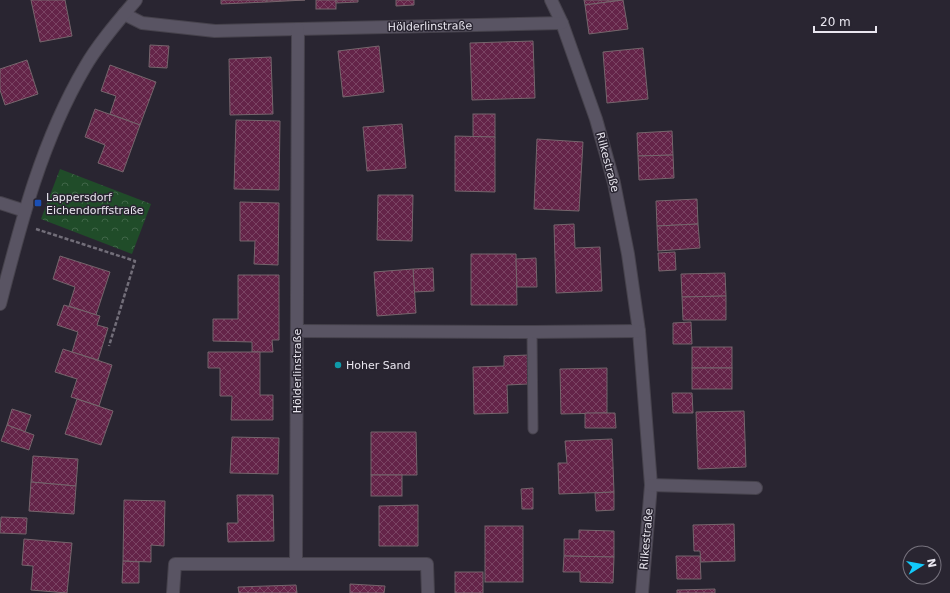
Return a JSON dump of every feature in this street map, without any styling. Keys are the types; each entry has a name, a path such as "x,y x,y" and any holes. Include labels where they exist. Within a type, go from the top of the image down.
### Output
{"street":[{"path":"0,304 20,224 56,122 85,66 136,0"},
{"name":"Rilkestraße","path":"551,0 562,23 596,119 614,183 628,254 639,331 651,486 642,593"},
{"name":"Hölderlinstraße","path":"124,14 142,24 215,31 562,23"},
{"name":"Hölderlinstraße","path":"296,564 298,29"},
{"path":"0,203 25,211"},
{"path":"297,331 639,331"},
{"path":"651,486 756,488"},
{"path":"173,593 175,564 426,564 428,593"}],"lane":[{"path":"532,332 533,429"}],"path":[{"path":"20,224 135,260 109,346"}],"green space":[{"path":"60,169 151,204 132,254 41,219"}],"building":[{"path":"31,0 65,0 72,36 40,42"},
{"path":"221,0 267,0 267,2 221,4"},
{"path":"267,0 305,0 267,2"},
{"path":"316,0 336,0 336,9 316,9"},
{"path":"336,0 358,0 358,2 336,3"},
{"path":"396,0 414,0 414,5 396,6"},
{"path":"584,0 622,0 585,5"},
{"path":"623,0 628,29 589,34 585,5"},
{"path":"533,41 535,98 472,100 470,43"},
{"path":"150,45 169,46 167,68 149,67"},
{"path":"379,46 384,92 343,97 338,51"},
{"path":"643,48 648,99 607,103 603,52"},
{"path":"271,57 273,114 230,115 229,59"},
{"path":"27,60 38,94 5,105 0,90 0,69"},
{"path":"110,65 156,82 140,125 110,114 116,96 101,91"},
{"path":"95,109 140,125 123,172 98,163 105,145 85,137"},
{"path":"473,114 495,114 495,137 473,137"},
{"path":"236,120 280,121 279,190 234,189"},
{"path":"402,124 406,168 367,171 363,127"},
{"path":"672,131 673,155 638,156 637,133"},
{"path":"455,136 495,137 495,192 455,191"},
{"path":"537,139 583,142 579,211 534,209"},
{"path":"673,155 674,178 639,180 638,156"},
{"path":"378,195 413,195 412,241 377,240"},
{"path":"697,199 698,224 657,226 656,201"},
{"path":"240,202 279,203 278,265 254,264 255,241 240,241"},
{"path":"574,224 575,248 600,247 602,291 556,293 554,225"},
{"path":"698,224 700,248 658,251 657,226"},
{"path":"675,252 676,270 659,271 658,253"},
{"path":"471,254 516,254 517,305 471,305"},
{"path":"60,256 110,272 96,315 69,306 75,287 53,279"},
{"path":"536,258 537,287 517,287 516,259"},
{"path":"433,268 434,291 414,292 413,269"},
{"path":"413,269 416,313 377,316 374,272"},
{"path":"725,273 726,296 682,297 681,274"},
{"path":"238,275 279,275 279,340 272,340 273,352 252,352 252,342 213,341 213,319 238,319"},
{"path":"726,296 726,320 683,320 682,297"},
{"path":"64,305 100,316 97,325 108,328 98,360 72,352 78,332 57,325"},
{"path":"691,322 692,344 673,344 673,323"},
{"path":"692,347 732,347 732,368 692,368"},
{"path":"63,349 112,365 99,406 71,397 77,379 55,372"},
{"path":"208,352 260,352 260,395 273,395 273,420 231,420 232,396 220,396 220,368 208,368"},
{"path":"528,355 528,384 507,385 508,413 474,414 473,367 504,366 504,356"},
{"path":"607,368 607,413 561,414 560,369"},
{"path":"692,368 732,368 732,389 692,389"},
{"path":"672,393 692,393 693,413 673,413"},
{"path":"77,399 113,411 101,445 65,434"},
{"path":"12,409 31,415 25,432 7,425"},
{"path":"744,411 746,467 698,469 696,412"},
{"path":"585,413 615,413 616,428 585,428"},
{"path":"7,425 34,435 29,450 1,441"},
{"path":"371,432 416,432 417,475 371,475"},
{"path":"232,437 279,438 278,474 230,473"},
{"path":"612,439 614,492 559,494 558,463 567,463 565,441"},
{"path":"33,456 78,459 76,486 31,482"},
{"path":"371,475 402,475 402,496 371,496"},
{"path":"31,482 76,486 74,514 29,511"},
{"path":"533,488 533,509 522,509 521,489"},
{"path":"614,492 614,510 596,511 595,493"},
{"path":"237,495 273,495 274,541 228,542 227,523 238,523"},
{"path":"124,500 165,501 164,546 151,545 151,562 123,561"},
{"path":"418,505 418,546 379,546 379,506"},
{"path":"1,517 27,518 26,534 0,533"},
{"path":"734,524 735,561 701,562 700,551 694,551 693,525"},
{"path":"485,526 523,526 523,582 485,582"},
{"path":"579,530 614,531 614,557 564,556 564,539 579,539"},
{"path":"24,539 72,543 67,593 31,590 33,566 22,565"},
{"path":"564,556 614,557 613,583 580,582 580,572 563,572"},
{"path":"676,556 700,556 701,579 677,579"},
{"path":"123,561 139,562 139,583 122,583"},
{"path":"455,572 483,572 483,593 455,593"},
{"path":"350,584 385,586 384,593 350,593"},
{"path":"296,585 297,593 239,593 238,587"},
{"path":"715,589 715,593 677,593 677,590"}],"place":[{"name":"Lappersdorf Eichendorffstraße","path":"38,203"},
{"name":"Hoher Sand","path":"338,365"}]}
